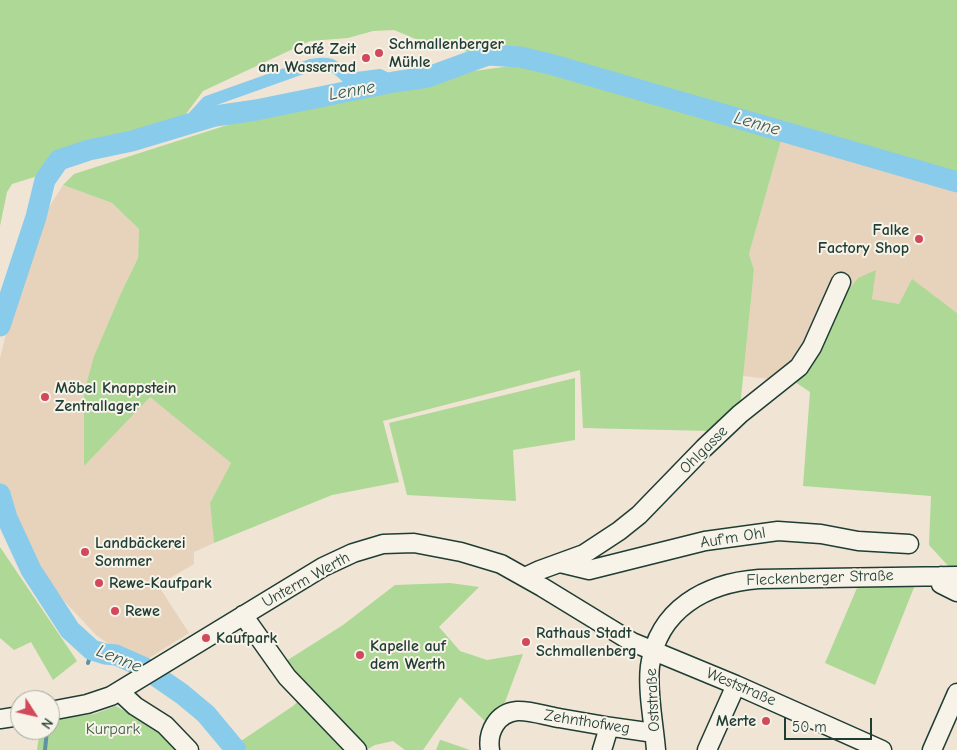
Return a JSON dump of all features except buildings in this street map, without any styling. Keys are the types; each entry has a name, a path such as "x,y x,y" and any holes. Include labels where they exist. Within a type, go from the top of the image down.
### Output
{"street":[{"name":"Ohlgasse","path":"525,577 596,547 627,525 733,421 799,367 812,347 842,282"},
{"name":"Auf'm Ohl","path":"560,563 589,570 705,541 778,532 821,534 858,541 909,544"},
{"name":"Unterm Werth","path":"60,709 100,701 124,689 243,615 331,564 353,553 394,543 427,544 501,564 621,636 653,651"},
{"path":"949,576 941,584 957,592"},
{"name":"Fleckenberger Straße","path":"653,651 662,630 678,612 699,595 733,582 759,579 949,576"},
{"path":"243,615 287,677 358,750"},
{"name":"Weststraße","path":"653,651 736,685 882,750"},
{"name":"Oststraße","path":"653,651 650,677 655,741"},
{"path":"707,750 736,685"},
{"path":"124,689 135,706 165,725 189,750"},
{"path":"932,750 957,693"},
{"name":"Zehnthofweg","path":"490,750 490,734 494,726 502,717 519,711 609,727 655,741"},
{"path":"602,750 609,727"}],"shaded area":[{"path":"782,137 901,169 957,188 957,313 912,280 899,304 872,299 875,271 795,382 743,376 754,270 749,254"},
{"path":"63,185 112,203 139,229 138,258 94,356 84,465 150,396 231,463 210,503 214,543 194,552 194,564 158,585 189,633 138,665 96,635 53,589 21,550 2,496 0,482 0,358 11,314 39,223"}],"green space":[{"path":"0,0 957,0 957,188 901,169 782,137 749,254 754,270 740,407 710,431 583,428 580,370 383,421 399,482 332,495 214,543 210,503 231,463 150,397 84,466 84,393 94,356 138,258 139,229 112,203 63,185 74,174 337,90 525,64 423,42 394,30 373,31 348,38 310,41 203,91 171,134 12,184 7,192 0,226"},
{"path":"876,270 872,299 899,304 912,279 957,313 957,569 951,569 929,545 931,496 803,486 810,392 795,382 810,363 841,300 858,278"},
{"path":"575,378 575,440 513,450 516,501 407,495 389,423"},
{"path":"0,547 77,661 53,680 31,642 14,650 0,638"},
{"path":"450,583 479,587 439,627 460,651 487,660 523,654 505,702 490,726 460,697 423,750 405,750 393,741 375,745 366,750 247,750 241,741 293,706 304,696 283,663 343,625 395,585"},
{"path":"915,585 875,685 825,663 857,588"},
{"name":"Kurpark","path":"116,706 159,731 178,750 37,750 39,740 60,740 60,719 94,714"},
{"path":"441,740 470,750 436,750"}],"waterway":[{"name":"Lenne","path":"0,326 36,217 45,180 59,160 89,150 132,141 215,116 428,77 488,55 520,57 550,64 957,182"},
{"path":"187,124 207,102 311,65 332,65 349,79 380,75 394,82"},
{"name":"Lenne","path":"0,494 7,518 31,570 70,630 92,650 116,655 143,667 182,694 206,714 236,750"},
{"path":"88,663 92,650"},
{"path":"45,750 46,740"}],"place":[{"name":"Schmallenberger Mühle","path":"379,53"},
{"name":"Café Zeit am Wasserrad","path":"366,58"},
{"name":"Falke Factory Shop","path":"919,239"},
{"name":"Möbel Knappstein Zentrallager","path":"45,397"},
{"name":"Landbäckerei Sommer","path":"85,552"},
{"name":"Rewe-Kaufpark","path":"99,583"},
{"name":"Rewe","path":"115,611"},
{"name":"Kaufpark","path":"206,638"},
{"name":"Rathaus Stadt Schmallenberg","path":"526,642"},
{"name":"Kapelle auf dem Werth","path":"360,655"},
{"name":"Merte","path":"766,721"}]}
